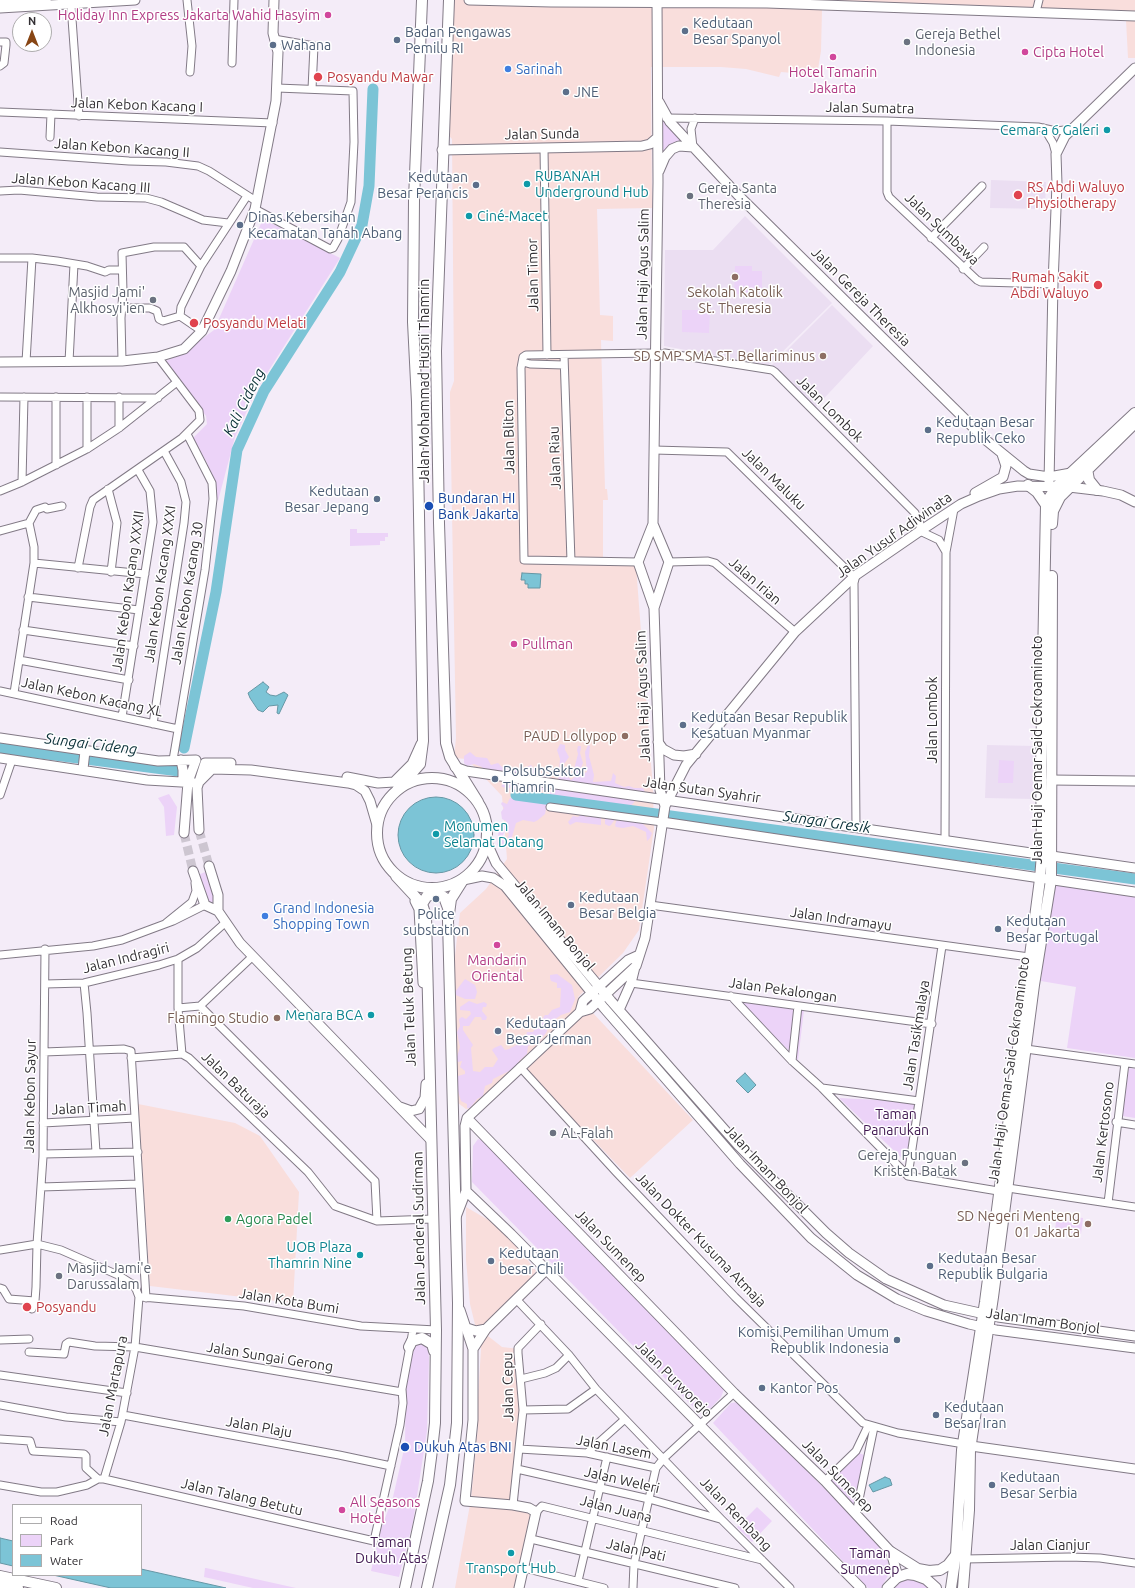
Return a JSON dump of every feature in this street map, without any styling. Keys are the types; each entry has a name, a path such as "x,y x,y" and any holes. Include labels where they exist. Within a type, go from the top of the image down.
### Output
{"main road":[{"name":"Jalan Mohammad Husni Thamrin","path":"397,790 420,764 423,741 417,402 413,322 414,200 422,0"},
{"name":"Jalan Mohammad Husni Thamrin","path":"449,0 442,150 436,351 436,433 446,742 447,751 455,767 478,802"},
{"path":"1047,502 1052,483 1071,473 1135,413"},
{"name":"Jalan Haji Oemar Said Cokroaminoto","path":"962,1588 962,1450 968,1445 1003,1189 1029,957 1040,878 1047,856 1051,780 1052,519 1056,504 1069,487 1135,423"},
{"path":"1087,469 1089,480 1097,490"},
{"path":"1028,486 1037,492 1047,502"},
{"name":"Jalan Haji Oemar Said Cokroaminoto","path":"1003,1189 1026,1049 1051,879 1047,856 1041,766 1047,502"},
{"path":"427,1588 450,1485 457,1416 458,1303 448,908 444,897 436,894 427,896 422,904 386,865 380,853 377,825 384,805 397,790 417,780 440,779 454,783 465,789 478,802 487,824 487,843 480,862 454,890 448,908"},
{"path":"396,876 419,886 436,889 453,886 463,880"},
{"name":"Jalan Jenderal Sudirman","path":"405,1588 426,1488 435,1423 436,1330 427,933 426,916 422,904"},
{"path":"409,1347 416,1339 425,1339 432,1344 435,1357"},
{"path":"891,1552 918,1569 929,1571 940,1570 961,1556"},
{"name":"Jalan Haji Oemar Said Cokroaminoto","path":"952,1588 961,1556"},
{"path":"898,1577 907,1574 926,1578 936,1588"},
{"path":"0,1576 56,1588"},
{"path":"0,1584 18,1588"}],"street":[{"path":"0,8 46,0"},
{"path":"0,1 19,4 71,5 134,0"},
{"path":"187,0 192,46 190,72"},
{"path":"232,63 234,0"},
{"path":"0,362 122,361 158,357 168,355 184,348 202,331 231,271 256,205 273,123 277,88 278,52 274,39 274,0"},
{"path":"469,0 771,3 1135,16"},
{"path":"1036,12 1039,0"},
{"name":"Jalan Haji Agus Salim","path":"580,1012 590,1010 636,966 645,938 665,803 658,742 654,608 638,562 653,524 658,182 657,1"},
{"path":"71,5 79,116"},
{"path":"274,39 314,46 312,89 277,88"},
{"path":"0,42 6,42 6,45 4,63 0,66"},
{"path":"1056,154 1065,136 1135,68"},
{"name":"Jalan Kebon Kacang II","path":"0,152 129,161 166,162 198,166 209,171 244,194 256,205 330,249 336,244 350,209 353,192 354,95 352,90 312,89"},
{"name":"Jalan Gereja Theresia","path":"657,97 666,118 737,194 1002,454 1029,474 1052,483"},
{"name":"Jalan Kebon Kacang I","path":"0,112 273,123"},
{"path":"50,114 50,137"},
{"name":"Jalan Sumatra","path":"666,118 887,121 1044,128 1056,131 1073,129"},
{"path":"658,182 660,170 668,152 679,146 693,147 691,129 695,118"},
{"name":"Jalan Sumbawa","path":"887,121 888,195 931,238 963,269 981,282 1053,284"},
{"path":"1044,128 1053,143 1056,154 1057,184 1049,466 1052,483"},
{"name":"Jalan Sunda","path":"442,150 642,146 650,144 657,138"},
{"path":"642,146 657,157"},
{"name":"Jalan Timor","path":"544,148 547,355"},
{"path":"931,238 982,186"},
{"name":"Jalan Kebon Kacang III","path":"0,191 39,192 97,198 146,198 161,202 199,219 228,223"},
{"path":"180,316 181,307 201,266 244,194"},
{"path":"122,361 122,253 154,247 186,248 201,266"},
{"path":"963,269 984,247"},
{"path":"0,258 32,258 74,264 105,272 109,270 122,270"},
{"path":"26,362 32,258"},
{"path":"69,362 74,264"},
{"path":"122,308 150,308 157,311 159,319 163,321 180,316"},
{"path":"180,316 202,331"},
{"name":"Jalan Riau","path":"564,354 571,561"},
{"name":"Jalan Lombok","path":"522,362 523,357 526,355 665,354 772,370 915,513 920,524 920,531"},
{"path":"78,568 90,507 95,497 138,470 198,424 200,414 158,357"},
{"path":"522,362 530,364 564,365"},
{"name":"Jalan Bliton","path":"522,362 520,379 524,560 571,561"},
{"path":"0,490 22,482 56,466 87,449 119,428 177,382"},
{"path":"0,397 158,398"},
{"path":"22,482 24,397"},
{"path":"56,397 56,466"},
{"path":"87,397 87,449"},
{"path":"119,397 119,428"},
{"name":"Jalan Kebon Kacang 30","path":"177,760 178,729 205,570 213,499 212,483 186,434"},
{"name":"Jalan Maluku","path":"654,450 728,452 855,576"},
{"name":"Jalan Kebon Kacang XXXI","path":"153,724 186,502 182,482 164,451"},
{"path":"957,507 971,496 1003,477 1006,466 1002,454"},
{"path":"1029,474 1040,472 1049,466"},
{"name":"Jalan Kebon Kacang XXXII","path":"122,717 153,522 153,506 150,492 138,470"},
{"name":"Jalan Yusuf Adiwinata","path":"665,803 680,776 696,754 795,632 855,576 957,507 999,489 1052,483 1121,495 1135,502"},
{"path":"108,489 117,523 111,572"},
{"path":"14,693 34,563 34,547 29,523 36,510 44,507 47,510 62,506"},
{"name":"Jalan Lombok","path":"945,840 946,552 957,507"},
{"path":"0,530 29,523"},
{"name":"Jalan Haji Agus Salim","path":"653,524 669,562 654,608"},
{"path":"920,531 939,540 946,552"},
{"path":"571,561 638,562"},
{"name":"Jalan Irian","path":"669,562 708,561 716,563 795,632"},
{"path":"34,563 111,572 145,574"},
{"path":"855,576 856,827"},
{"path":"843,586 848,588 856,597"},
{"path":"28,596 139,610"},
{"path":"23,630 134,646"},
{"path":"19,660 129,680"},
{"name":"Jalan Kebon Kacang XL","path":"0,691 178,729"},
{"path":"0,738 85,753 158,762 196,760 185,782"},
{"path":"199,830 196,801 198,783 205,763 208,762 293,771 391,783 397,780 412,764 423,741"},
{"path":"658,742 663,749 674,755 684,756 696,754"},
{"path":"83,767 85,753"},
{"path":"0,758 83,767 147,780 198,783"},
{"path":"0,795 12,760"},
{"path":"177,760 183,770 185,782 184,833"},
{"name":"Jalan Sutan Syahrir","path":"455,767 466,771 665,803 685,802 1135,868"},
{"path":"198,783 212,768 251,770 353,784 365,791 370,801 377,825"},
{"path":"680,776 679,789 685,802"},
{"path":"1051,780 1135,781"},
{"path":"550,807 662,821 1135,892"},
{"name":"Jalan Imam Bonjol","path":"487,843 496,862 602,999 740,1164 811,1238 857,1275 897,1299 926,1310 984,1327 1135,1348"},
{"path":"209,866 218,895 218,912"},
{"path":"194,874 205,905 218,912 240,943 431,1140"},
{"path":"164,924 194,900 194,874"},
{"name":"Jalan Imam Bonjol","path":"463,880 482,876 493,878 505,886 596,991"},
{"name":"Jalan Teluk Betung","path":"399,1106 411,1111 419,1109 423,1102 426,1090 419,909 404,885"},
{"path":"0,955 46,949 100,945 129,938 173,922 205,905"},
{"name":"Jalan Indramayu","path":"650,905 1029,957"},
{"name":"Jalan Indragiri","path":"45,984 84,983 178,959 197,948 226,922"},
{"name":"Jalan Tasikmalaya","path":"908,1176 932,1024 942,946"},
{"name":"Jalan Kebon Sayur","path":"32,1309 35,1301 37,1244 42,1187 46,949"},
{"path":"456,1218 466,1191 465,1126 467,1118 580,1012 584,1002 628,960 639,955"},
{"path":"178,1008 200,1006 253,956"},
{"path":"178,959 178,1008 182,1054"},
{"path":"619,1010 631,983 636,966"},
{"path":"84,983 96,1152"},
{"name":"Jalan Pekalongan","path":"631,983 932,1024"},
{"path":"731,996 792,1061 822,1088 908,1176 1135,1207"},
{"name":"Jalan Imam Bonjol","path":"602,999 619,1010 738,1144 826,1233 849,1253 886,1279 930,1300 986,1315 1135,1336"},
{"path":"200,1006 375,1181 376,1221"},
{"path":"792,1061 798,1006"},
{"path":"1026,1049 1135,1064"},
{"path":"44,1052 89,1050 131,1051 138,1152 142,1297"},
{"name":"Jalan Baturaja","path":"131,1058 182,1054 194,1062 308,1172 335,1206 376,1221 433,1219"},
{"name":"Jalan Kertosono","path":"1108,1203 1116,1122 1125,1063"},
{"name":"Jalan Dokter Kusuma Atmaja","path":"520,1067 628,1185 730,1291 863,1423 871,1427 898,1434 1135,1468"},
{"path":"822,1088 919,1101"},
{"name":"Jalan Timah","path":"43,1123 135,1118"},
{"name":"Jalan Sumenep","path":"467,1118 734,1393 825,1481 856,1514 891,1552 898,1577"},
{"path":"1116,1122 1135,1125"},
{"path":"43,1154 138,1152"},
{"path":"42,1187 139,1184"},
{"name":"Jalan Purworejo","path":"466,1191 511,1234 861,1588"},
{"path":"0,1250 37,1244 61,1250 118,1275 132,1284 142,1297"},
{"path":"473,1349 486,1329 546,1270"},
{"path":"0,1288 3,1288 9,1299 35,1301"},
{"name":"Jalan Kota Bumi","path":"142,1297 244,1306 361,1326 413,1330 436,1330"},
{"name":"Jalan Martapura","path":"101,1479 122,1419 142,1297"},
{"path":"516,1299 569,1355 596,1389 664,1458"},
{"path":"458,1303 464,1327 473,1349"},
{"name":"Jalan Cepu","path":"513,1505 523,1410 518,1348 541,1324"},
{"path":"464,1327 476,1331 486,1329"},
{"path":"390,1466 403,1403 402,1392 413,1330"},
{"path":"0,1340 29,1339"},
{"name":"Jalan Sungai Gerong","path":"29,1352 64,1354 66,1344 69,1342 95,1346 135,1347 402,1392"},
{"name":"Jalan Juana","path":"473,1349 473,1420 465,1501 513,1505 529,1508 536,1512 542,1506 762,1560"},
{"path":"521,1379 550,1370 569,1355"},
{"path":"0,1375 127,1393"},
{"path":"523,1410 568,1409 596,1389"},
{"path":"633,1588 634,1564 656,1468 664,1458 734,1393"},
{"name":"Jalan Plaju","path":"0,1405 66,1417 122,1419 325,1452 390,1466"},
{"path":"586,1453 625,1419"},
{"path":"825,1481 856,1451 871,1427"},
{"path":"856,1514 868,1454 871,1427"},
{"path":"0,1439 30,1441 33,1451 84,1454 86,1456 86,1468 101,1479"},
{"name":"Jalan Lasem","path":"519,1449 586,1453 656,1468"},
{"path":"856,1451 868,1454"},
{"path":"578,1581 607,1457"},
{"name":"Jalan Rembang","path":"664,1458 721,1519 790,1588"},
{"name":"Jalan Talang Betutu","path":"101,1479 374,1541 390,1466"},
{"name":"Jalan Weleri","path":"516,1469 648,1499 721,1519"},
{"path":"0,1485 42,1492 57,1492 87,1485 101,1479"},
{"path":"519,1588 536,1512"},
{"name":"Jalan Pati","path":"531,1539 735,1588"},
{"name":"Jalan Cianjur","path":"961,1556 1100,1558 1135,1563"},
{"path":"524,1568 604,1588"},
{"path":"887,1588 898,1577"}],"shaded area":[{"path":"448,0 1135,0 1135,58 1128,58 1126,20 822,10 821,51 817,75 781,72 779,77 746,69 721,67 651,67 652,208 597,209 600,315 613,316 613,341 601,340 605,489 607,489 608,500 603,500 603,558 636,566 653,789 654,828 639,930 623,953 578,997 693,1120 630,1178 521,1065 472,1108 466,1109 458,1103 453,1085 452,981 460,913 486,889 507,859 502,796 467,759 454,758 456,738 450,399 450,392 454,381 452,139 441,127"},
{"name":"RS Abdi Waluyo Physiotherapy","path":"991,180 1046,182 1045,209 990,208"},
{"name":"Sekolah Katolik St. Theresia","path":"745,216 832,303 769,365 664,346 665,250 713,250"},
{"name":"SD SMP SMA ST. Bellariminus","path":"832,305 873,346 815,408 772,365"},
{"path":"987,745 1035,746 1034,799 985,798"},
{"path":"138,1104 235,1123 260,1136 299,1192 293,1303 150,1286"},
{"path":"466,1207 504,1229 536,1271 488,1336 502,1347 519,1349 524,1410 513,1500 538,1506 519,1588 455,1588 471,1499 478,1426 481,1349 470,1304 466,1260"}],"green space":[{"path":"661,112 686,143 661,160"},
{"path":"263,219 340,258 257,389 235,437 218,501 207,463 193,438 207,424 206,416 164,362 183,353 214,330"},
{"path":"735,266 752,266 752,271 762,271 762,291 752,291 751,289 751,294 734,294"},
{"path":"682,310 710,310 709,333 682,332"},
{"path":"350,529 357,529 357,533 388,533 388,537 385,537 385,541 380,541 380,545 350,546"},
{"path":"560,744 565,745 565,750 569,757 564,764 564,772 571,780 575,777 573,773 578,754 578,746 581,746 580,753 583,763 580,770 583,774 587,772 585,752 588,745 590,746 589,756 594,775 593,782 611,781 613,773 616,776 615,783 624,787 629,786 634,788 642,788 644,789 645,794 638,797 631,806 627,807 609,804 603,805 596,802 565,802 552,798 549,794 558,782 560,759 557,750"},
{"path":"470,752 476,757 487,758 491,765 498,763 502,767 525,768 531,765 539,775 544,775 551,779 552,787 532,793 517,791 511,787 507,789 501,786 504,783 515,783 515,781 482,769 482,767 474,764 467,766 464,763 464,756"},
{"path":"999,760 1014,761 1013,783 998,783"},
{"path":"169,794 177,807 174,835 166,836 164,807 158,798"},
{"path":"524,794 530,797 534,802 537,802 539,798 547,798 551,805 546,809 545,814 538,820 534,822 523,820 516,823 510,844 507,841 509,833 505,831 503,835 504,845 501,848 497,845 499,828 505,825 506,821 502,819 501,812 504,808 501,804 502,802 507,804 510,798 518,798"},
{"path":"560,804 572,804 582,807 589,805 602,809 612,808 625,812 640,810 650,814 651,819 641,822 652,833 647,841 646,832 633,826 623,828 616,827 615,825 617,819 615,819 609,826 605,824 605,817 601,818 601,825 576,822 570,825 568,822 573,816 578,817 582,814 586,817 593,816 559,806"},
{"path":"205,872 214,899 212,903 209,903 198,875"},
{"path":"1052,883 1135,893 1135,1058 1067,1048 1076,987 1041,981"},
{"path":"557,974 572,985 575,999 570,1012 561,1015 550,1023 546,1033 539,1041 528,1046 527,1054 519,1061 517,1067 493,1079 492,1083 485,1086 483,1096 477,1099 470,1108 467,1108 467,1104 461,1101 456,1085 458,1076 465,1074 465,1071 460,1067 462,1061 458,1062 456,1060 460,1047 457,1032 460,1026 459,1019 462,1017 466,1019 471,1014 470,1011 460,1010 460,1007 469,1001 477,1004 484,1002 487,1004 486,1007 483,1007 482,1011 487,1017 486,1020 482,1020 481,1017 475,1017 469,1026 463,1026 463,1030 473,1045 471,1048 473,1071 480,1072 485,1067 493,1067 498,1059 492,1050 494,1048 501,1045 505,1050 524,1041 527,1032 533,1032 545,1015 548,1015 552,1010 560,1007 561,988 557,988 557,983 551,981 550,978 550,975"},
{"path":"465,979 475,985 477,992 475,999 465,999 456,995 455,992"},
{"path":"739,1000 804,1010 798,1060"},
{"path":"1129,1068 1135,1069 1135,1118 1122,1116"},
{"name":"Taman Panarukan","path":"839,1098 920,1102 911,1167"},
{"path":"478,1139 484,1141 725,1387 721,1397 708,1411 700,1414 472,1182 473,1146"},
{"path":"1057,1215 1083,1218 1081,1234 1055,1230"},
{"name":"Taman Dukuh Atas","path":"419,1343 424,1343 428,1347 429,1358 427,1431 413,1522 399,1577 371,1571 381,1529 393,1497 405,1445 406,1375 414,1346"},
{"name":"Taman Sumenep","path":"738,1402 887,1551 891,1561 891,1570 881,1588 868,1588 713,1423 731,1403"},
{"path":"859,1453 864,1455 854,1507 830,1481"},
{"path":"757,1507 772,1521 752,1542 737,1527"},
{"path":"205,1568 296,1588 253,1588 204,1577"},
{"path":"914,1579 924,1582 929,1588 894,1588 904,1580"}],"water":[{"path":"522,573 541,574 540,588 528,588 528,584 525,584 525,580 521,580"},
{"path":"263,682 269,687 266,692 270,695 276,696 284,692 288,695 279,714 277,713 278,705 269,706 263,712 258,710 250,698 248,693"},
{"path":"436,797 450,800 463,808 471,821 474,835 471,849 463,862 450,870 436,873 422,870 409,862 401,849 398,835 401,821 409,808 422,800"},
{"path":"745,1073 756,1085 748,1093 736,1081"},
{"path":"885,1477 890,1479 892,1485 873,1492 869,1485"},
{"path":"0,1538 12,1541 12,1566 0,1563"},
{"path":"142,1569 226,1588 111,1588 57,1576 142,1576"}],"waterway":[{"name":"Kali Cideng","path":"184,748 216,592 237,450 264,391 340,272 362,225 369,186 373,89"},
{"name":"Sungai Cideng","path":"0,748 179,771"},
{"name":"Sungai Gresik","path":"516,795 1135,879"}],"tunnel":[{"path":"199,830 209,866"},
{"path":"184,833 193,871"}],"place":[{"name":"Holiday Inn Express Jakarta Wahid Hasyim","path":"328,15"},
{"name":"Kedutaan Besar Spanyol","path":"685,31"},
{"name":"Badan Pengawas Pemilu RI","path":"397,40"},
{"name":"Gereja Bethel Indonesia","path":"907,42"},
{"name":"Wahana","path":"273,45"},
{"name":"Cipta Hotel","path":"1025,52"},
{"name":"Hotel Tamarin Jakarta","path":"833,57"},
{"name":"Sarinah","path":"508,69"},
{"name":"Posyandu Mawar","path":"318,77"},
{"name":"JNE","path":"566,92"},
{"name":"Cemara 6 Galeri","path":"1107,130"},
{"name":"RUBANAH Underground Hub","path":"527,184"},
{"name":"Kedutaan Besar Perancis","path":"476,185"},
{"name":"RS Abdi Waluyo Physiotherapy","path":"1018,195"},
{"name":"Gereja Santa Theresia","path":"690,196"},
{"name":"Ciné-Macet","path":"469,216"},
{"name":"Dinas Kebersihan Kecamatan Tanah Abang","path":"240,225"},
{"name":"Sekolah Katolik St. Theresia","path":"735,277"},
{"name":"Rumah Sakit Abdi Waluyo","path":"1098,285"},
{"name":"Masjid Jami' Alkhosyi'ien","path":"153,300"},
{"name":"Posyandu Melati","path":"194,323"},
{"name":"SD SMP SMA ST. Bellariminus","path":"823,356"},
{"name":"Kedutaan Besar Republik Ceko","path":"928,430"},
{"name":"Kedutaan Besar Jepang","path":"377,499"},
{"name":"Bundaran HI Bank Jakarta","path":"429,506"},
{"name":"Pullman","path":"514,644"},
{"name":"Kedutaan Besar Republik Kesatuan Myanmar","path":"683,725"},
{"name":"PAUD Lollypop","path":"625,736"},
{"name":"PolsubSektor Thamrin","path":"495,779"},
{"name":"Monumen Selamat Datang","path":"436,834"},
{"name":"Police substation","path":"436,899"},
{"name":"Kedutaan Besar Belgia","path":"571,905"},
{"name":"Grand Indonesia Shopping Town","path":"265,916"},
{"name":"Kedutaan Besar Portugal","path":"998,929"},
{"name":"Mandarin Oriental","path":"497,945"},
{"name":"Menara BCA","path":"371,1015"},
{"name":"Flamingo Studio","path":"277,1018"},
{"name":"Kedutaan Besar Jerman","path":"498,1031"},
{"name":"AL-Falah","path":"553,1133"},
{"name":"Gereja Punguan Kristen Batak","path":"965,1163"},
{"name":"Agora Padel","path":"228,1219"},
{"name":"SD Negeri Menteng 01 Jakarta","path":"1088,1224"},
{"name":"UOB Plaza Thamrin Nine","path":"360,1255"},
{"name":"Kedutaan besar Chili","path":"491,1261"},
{"name":"Kedutaan Besar Republik Bulgaria","path":"930,1266"},
{"name":"Masjid Jami'e Darussalam","path":"59,1276"},
{"name":"Posyandu","path":"27,1307"},
{"name":"Komisi Pemilihan Umum Republik Indonesia","path":"897,1340"},
{"name":"Kantor Pos","path":"762,1388"},
{"name":"Kedutaan Besar Iran","path":"936,1415"},
{"name":"Dukuh Atas BNI","path":"405,1447"},
{"name":"Kedutaan Besar Serbia","path":"992,1485"},
{"name":"All Seasons Hotel","path":"342,1510"},
{"name":"Transport Hub","path":"511,1553"}]}
